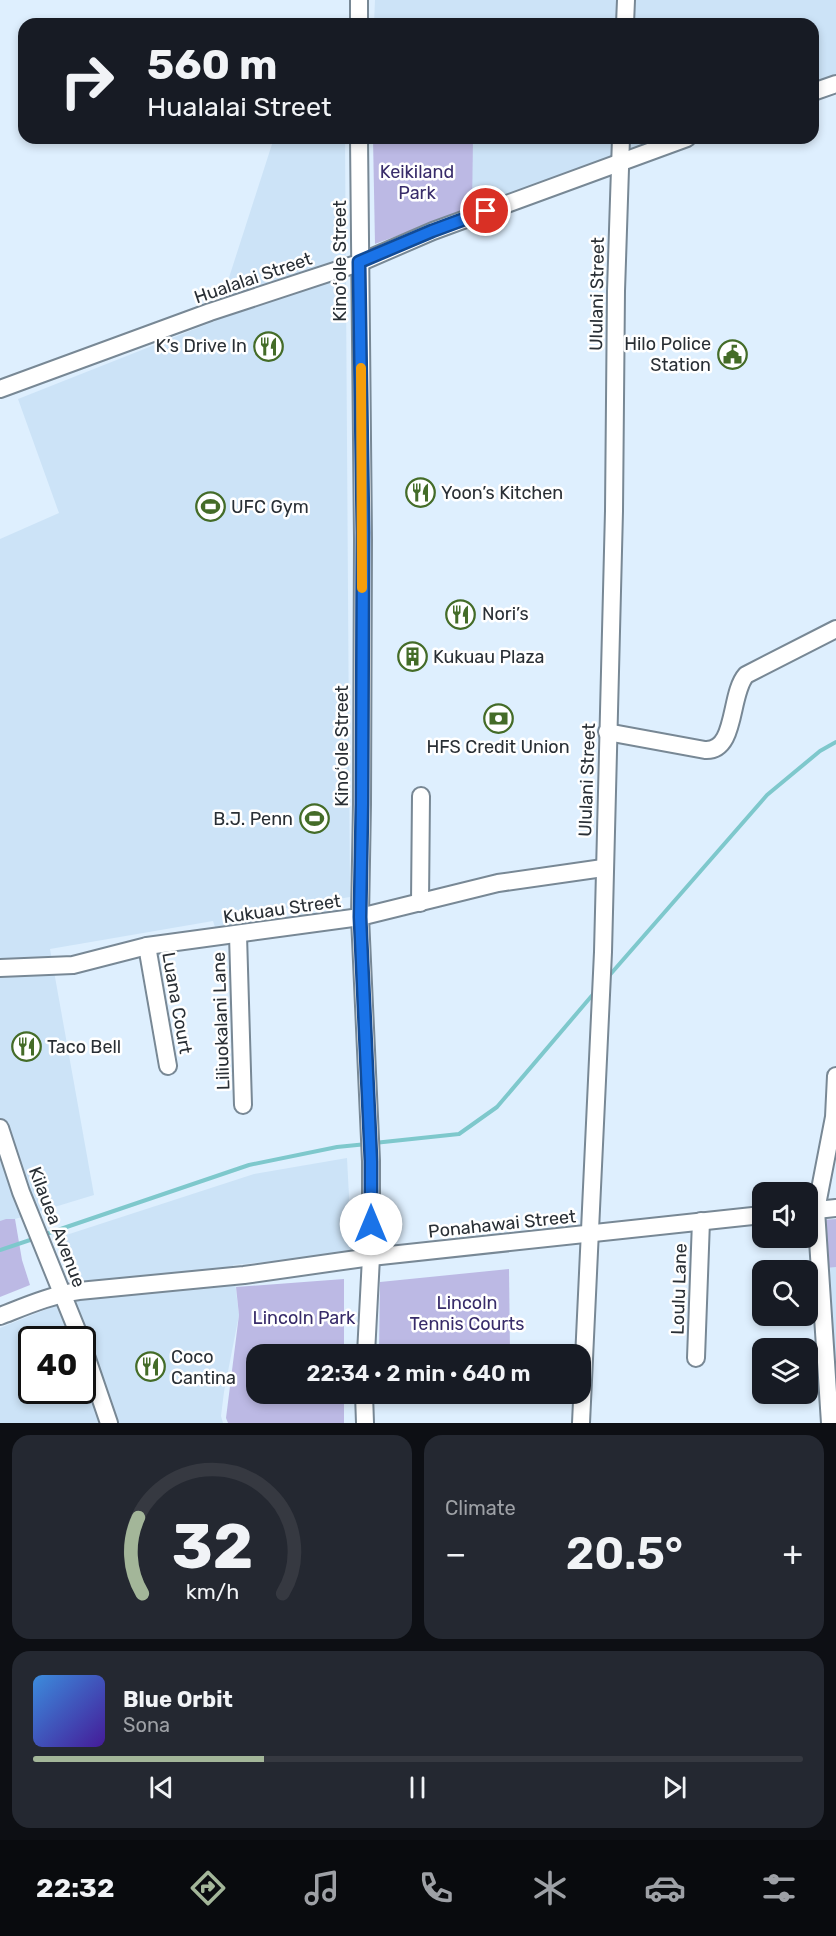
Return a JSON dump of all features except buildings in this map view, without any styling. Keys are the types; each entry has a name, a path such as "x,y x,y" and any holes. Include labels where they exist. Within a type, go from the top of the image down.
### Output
{"street":[{"path":"359,0 359,18"},
{"path":"625,18 626,0"},
{"path":"819,90 836,84"},
{"name":"Kinoʻole Street","path":"359,144 363,532 360,917 371,1161 371,1257 367,1344"},
{"name":"Ululani Street","path":"581,1423 603,952 603,868 614,511 616,291 621,144"},
{"name":"Hualalai Street","path":"0,389 210,312 359,262 432,231 670,144"},
{"path":"607,732 705,750 715,749 725,739 738,688 746,675 836,629"},
{"path":"420,903 421,796"},
{"name":"Kukuau Street","path":"0,968 74,965 147,946 360,917 498,883 603,868"},
{"name":"Liliuokalani Lane","path":"238,935 243,1105"},
{"name":"Luana Court","path":"147,946 168,1066"},
{"path":"818,1185 834,1117 836,1076"},
{"name":"Kilauea Avenue","path":"0,1128 21,1192 75,1326"},
{"path":"818,1210 836,1208"},
{"name":"Ponahawai Street","path":"0,1316 62,1294 244,1275 371,1257 752,1216"},
{"name":"Loulu Lane","path":"696,1358 701,1221"},
{"path":"815,1248 830,1423"},
{"path":"96,1384 110,1423"},
{"path":"364,1404 364,1423"}],"shaded area":[{"path":"375,0 836,0 836,75 819,81 819,18 374,18"},
{"path":"272,144 345,144 350,897 274,910 274,917 215,927 213,921 50,949 94,1195 15,1219 0,1221 0,539 59,513 18,399 215,321"},
{"path":"383,144 644,144 472,208"},
{"path":"347,1158 352,1254 233,1265 239,1315 224,1392 221,1416 223,1423 0,1423 0,1328 74,1298 57,1238 254,1174"},
{"path":"836,1219 836,1423 825,1268"}],"green space":[{"name":"Keikiland Park","path":"373,144 473,144 472,208 375,244"},
{"path":"15,1219 22,1260 30,1285 0,1297 0,1221"},
{"path":"836,1219 836,1267 825,1268 820,1220"},
{"name":"Lincoln Tennis Courts","path":"509,1269 510,1344 379,1344 380,1282"},
{"name":"Lincoln Park","path":"344,1279 344,1344 246,1344 246,1404 344,1404 344,1423 228,1423 226,1418 239,1315 236,1287"}],"waterway":[{"path":"608,977 767,795 820,751 836,742"},
{"path":"374,1143 459,1134 497,1107 595,992"},
{"path":"43,1235 249,1165 337,1147 367,1144"},
{"path":"0,1250 36,1238"}],"slow traffic":[{"path":"361,368 362,588"}],"place":[{"name":"K’s Drive In","path":"268,346"},
{"name":"Hilo Police Station","path":"732,354"},
{"name":"Yoon’s Kitchen","path":"420,493"},
{"name":"UFC Gym","path":"210,507"},
{"name":"Nori’s","path":"461,614"},
{"name":"Kukuau Plaza","path":"412,657"},
{"name":"HFS Credit Union","path":"498,718"},
{"name":"B.J. Penn","path":"314,819"},
{"name":"Taco Bell","path":"26,1047"},
{"name":"Coco Cantina","path":"150,1367"}],"route":[{"path":"371,1224 371,1161 360,917 363,532 359,262 486,211"}]}
